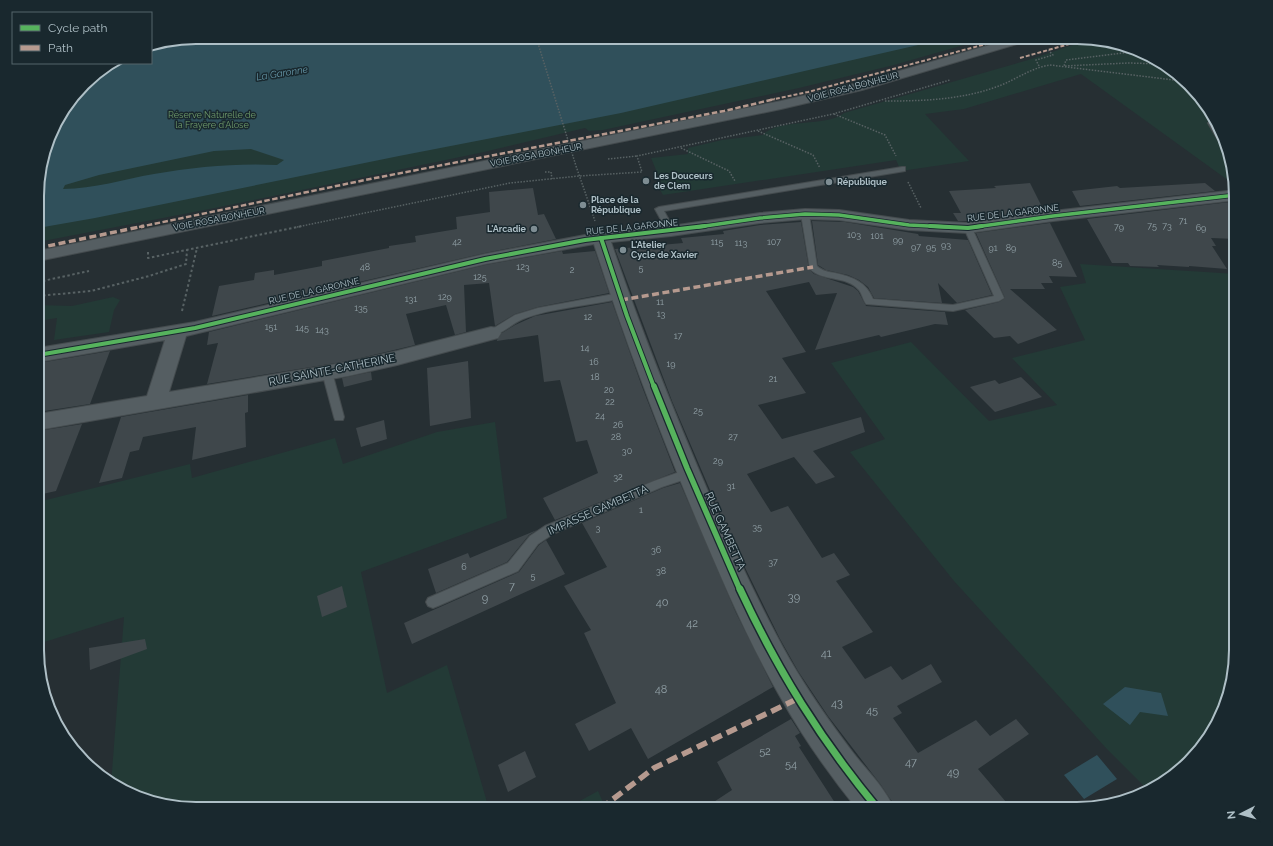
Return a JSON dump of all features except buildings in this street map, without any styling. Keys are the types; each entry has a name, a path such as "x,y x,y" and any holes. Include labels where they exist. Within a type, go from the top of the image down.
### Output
{"street":[{"name":"VOIE ROSA BONHEUR","path":"44,255 781,105 857,87 1006,44"},
{"name":"RUE DE LA GARONNE","path":"44,354 178,331 485,259 527,250 601,238 671,231 760,218 805,214 839,215 923,226 968,228 1229,195"},
{"name":"RUE GAMBETTA","path":"601,238 619,296 688,474 761,636 805,712 855,781 872,802"},
{"path":"156,401 178,331"},
{"name":"RUE SAINTE-CATHERINE","path":"44,421 327,372 397,358 491,332"}],"lane":[{"path":"671,231 659,209 902,169"},
{"path":"805,214 813,267 815,271 819,273 837,275 853,282 862,288 869,302 953,308 999,298 968,228"},
{"name":"RUE SAINTE-CATHERINE","path":"491,332 518,317 538,310 619,296"},
{"path":"327,372 339,418"},
{"name":"IMPASSE GAMBETTA","path":"433,602 513,567 534,540 549,530 658,484 688,474"}],"path":[{"path":"538,44 579,176 601,238"},
{"path":"1039,66 1036,60 1053,55 1048,50"},
{"path":"1064,66 1066,60 1127,52"},
{"path":"880,100 933,100 996,88 1039,66 1152,64"},
{"path":"1064,66 1074,70 1175,80"},
{"path":"606,160 637,156 833,114 950,80"},
{"path":"833,114 885,135"},
{"path":"758,131 813,154"},
{"path":"680,147 729,171 744,194"},
{"path":"148,258 510,183 579,176 642,172 637,156"},
{"path":"551,172 552,179"},
{"path":"178,331 197,248"},
{"path":"44,295 91,291 149,276 186,264 187,250"},
{"path":"44,281 89,271"}],"green space":[{"name":"Réserve Naturelle de la Frayère d'Alose","path":"186,44 968,44 894,65 799,88 603,130 589,131 585,128 484,152 220,207 44,241 45,176 52,147 64,120 75,103 88,88 103,75 120,64 152,64 152,50 156,49"},
{"path":"1076,44 1087,44 1117,49 1153,64 1170,75 1185,88 1198,103 1209,120 1221,147 1228,181 1081,74 964,109 925,114 969,161 901,171 896,160 663,195 656,183 661,182 651,158 688,154 688,148 722,140 763,135 779,126 827,120 844,113 1028,60"},
{"path":"1080,264 1229,274 1228,670 1221,699 1209,726 1198,743 1185,758 1170,771 1144,786 1106,748 954,581 850,452 885,439 831,363 911,342 989,421 1057,405 1012,358 1085,340 1060,287 1086,283"},
{"path":"113,297 120,300 114,310 109,332 54,340 57,318 44,320 44,305 72,306"},
{"path":"495,422 507,518 361,572 387,693 447,665 487,802 186,802 147,794 120,782 112,776 124,617 44,642 44,500 190,464 192,478 335,438 343,464 437,432"},
{"path":"598,791 603,802 578,802"}],"water":[{"name":"Réserve Naturelle de la Frayère d'Alose","path":"186,44 922,44 621,113 399,156 95,218 44,227 45,176 52,147 64,120 75,103 88,88 103,75 120,64 152,64 152,50 156,49","holes":["251,149 284,160 277,165 230,165 185,169 98,186 63,189 65,185 99,175 214,151"]},
{"path":"1125,687 1161,693 1168,716 1140,712 1130,725 1103,704"},
{"path":"1097,755 1117,779 1084,799 1064,775"}],"marked path":[{"path":"44,247 375,178 724,111 808,92 986,44"},
{"path":"1020,58 1069,44"},
{"path":"621,300 813,267"},
{"path":"609,802 654,768 797,699"}],"cycle path":[{"path":"44,354 195,328 485,259 585,240 671,231 760,218 805,214 839,215 909,225 968,228 1053,216 1229,196"},
{"path":"601,238 641,354 671,430 738,586 769,650 792,691 813,724 872,802"}],"place":[{"name":"Les Douceurs de Clem","path":"646,181"},
{"name":"République","path":"829,182"},
{"name":"Place de la République","path":"583,205"},
{"name":"L'Arcadie","path":"534,229"},
{"name":"L'Atelier Cycle de Xavier","path":"623,250"}],"water label":[{"name":"La Garonne","path":"282,73"}]}
